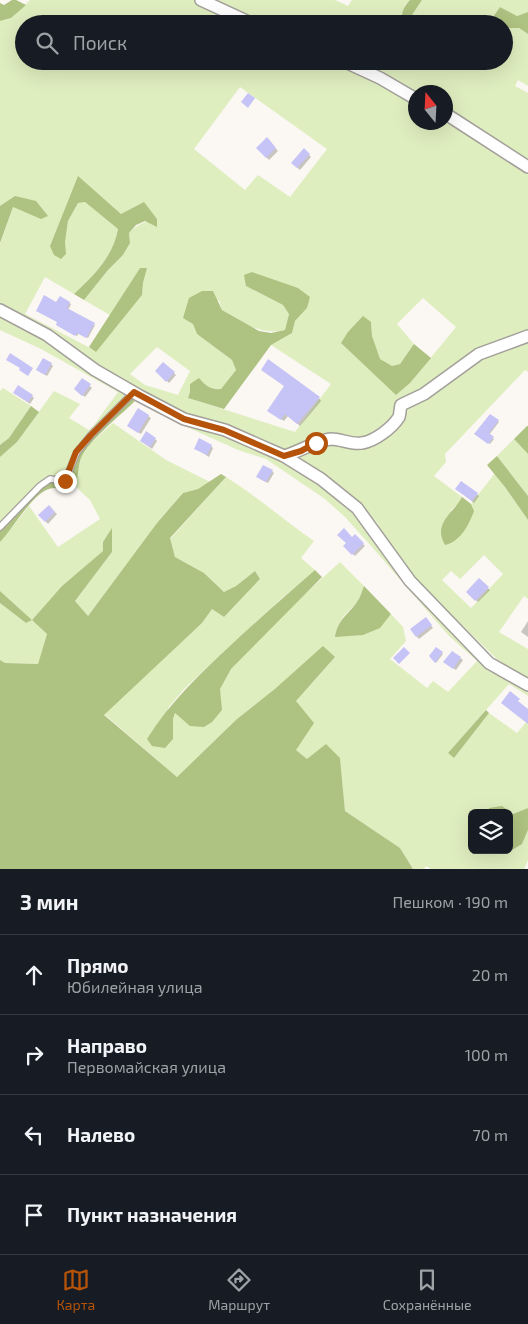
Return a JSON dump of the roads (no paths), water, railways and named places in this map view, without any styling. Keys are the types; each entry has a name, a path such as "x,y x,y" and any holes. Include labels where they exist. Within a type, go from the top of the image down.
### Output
{"street":[{"path":"201,0 234,15"},
{"path":"363,70 408,94"},
{"path":"453,119 528,167"},
{"path":"0,310 47,335 96,370 184,419 224,430 284,456 321,479 357,508 410,581 489,663 528,685"},
{"path":"284,456 301,451 316,443 332,439 361,443 372,439 386,431 399,416 401,406 424,394 479,354 528,336"}],"lane":[{"path":"0,527 40,486 50,479 65,481 76,452 134,392"}]}
